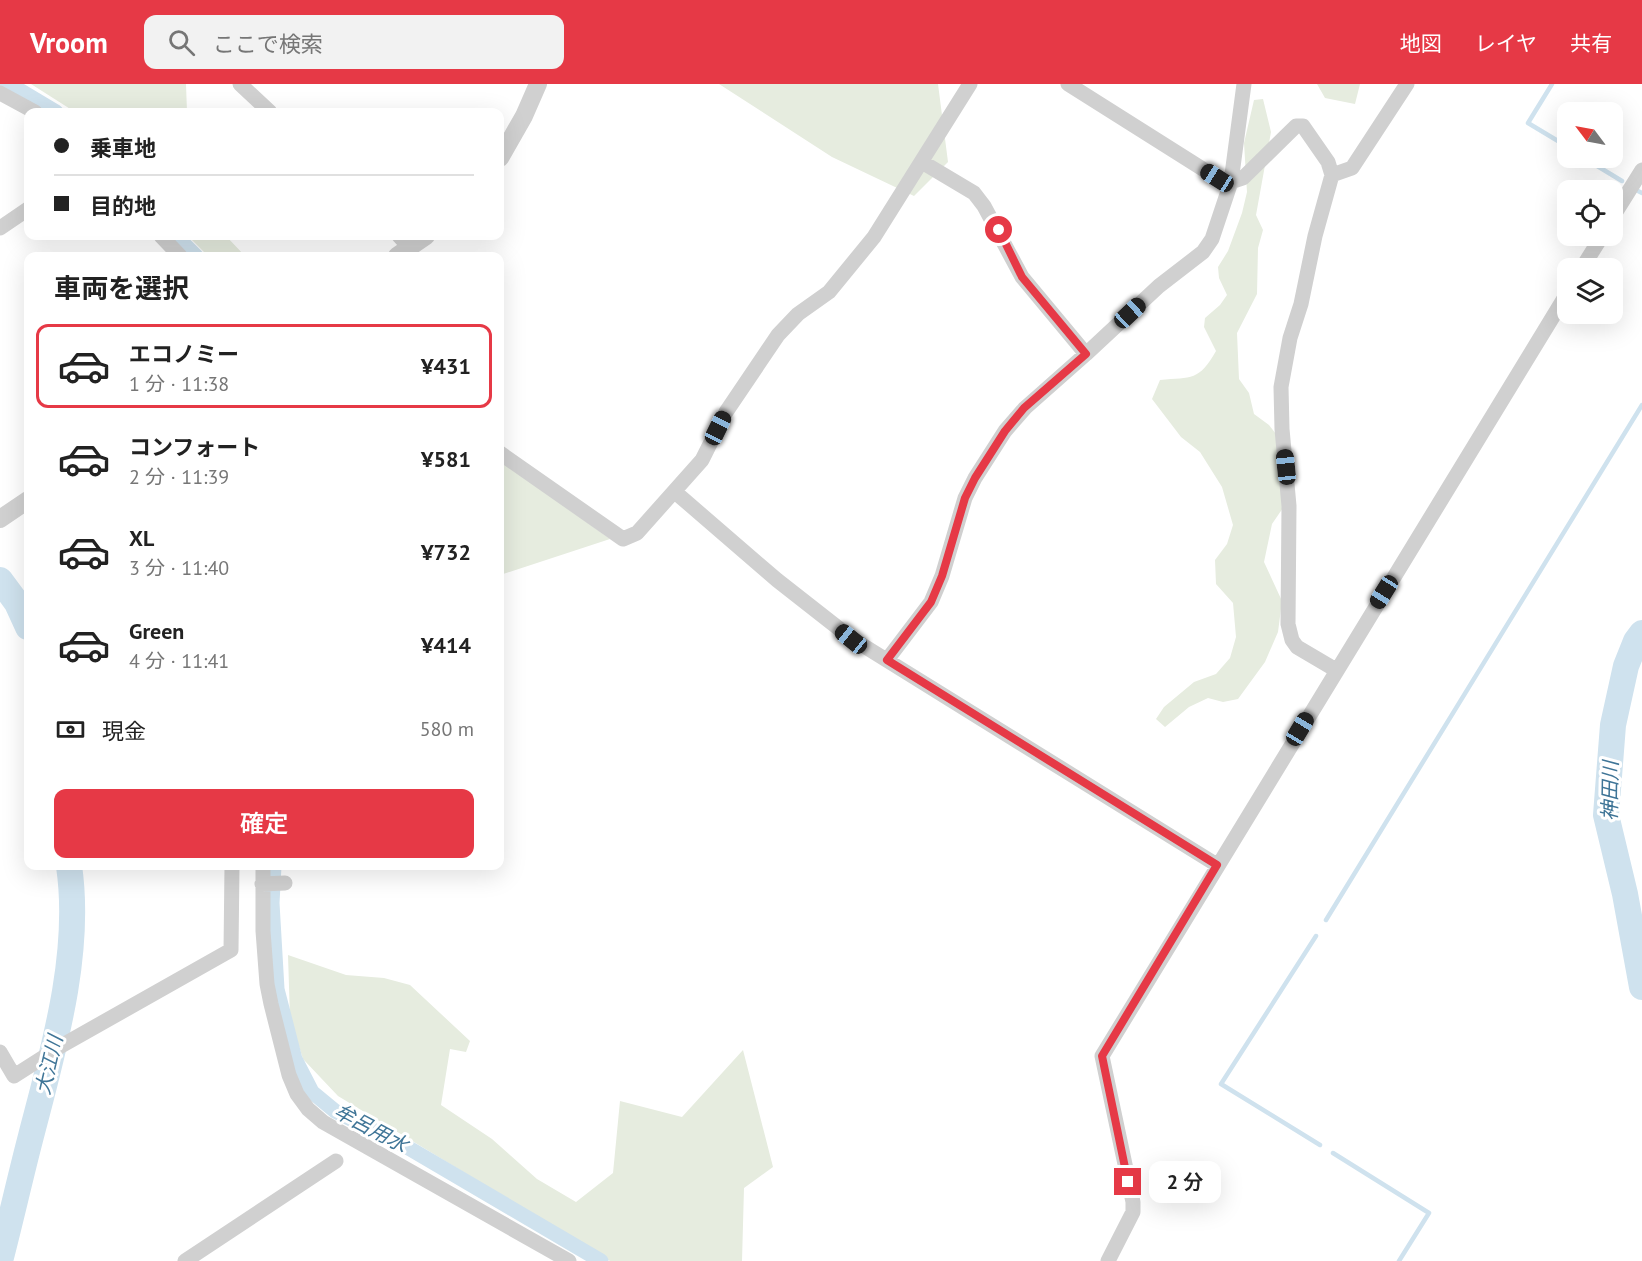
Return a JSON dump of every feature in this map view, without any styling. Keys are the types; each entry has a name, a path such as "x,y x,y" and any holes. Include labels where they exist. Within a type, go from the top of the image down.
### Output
{"street":[{"path":"240,84 266,108"},
{"path":"504,151 524,116 538,84"},
{"path":"504,456 623,538 637,533 702,460 726,412 778,335 798,314 829,292 874,237 970,84"},
{"path":"1068,84 1217,178 1232,182 1243,178 1296,126 1303,126 1328,162 1332,175 1315,236 1301,304 1290,338 1281,387 1282,429 1289,506 1288,624 1292,640 1297,647 1336,670"},
{"path":"887,660 931,602 942,576 965,498 1005,431 1024,408 1159,286 1203,252 1212,239 1232,182 1244,84"},
{"path":"1332,175 1352,168 1407,84"},
{"path":"6,96 28,108"},
{"path":"6,96 24,117"},
{"path":"922,162 974,193 984,206 1022,277 1086,354"},
{"path":"1623,200 1642,170"},
{"path":"0,228 24,212"},
{"path":"165,240 176,252"},
{"path":"402,247 417,240"},
{"path":"1108,1261 1133,1212 1102,1056 1557,310"},
{"path":"675,492 777,580 851,639 1217,865"},
{"path":"0,519 24,503"},
{"path":"0,1052 14,1076 61,1046 231,950 232,870"},
{"path":"263,870 267,984 289,1075 297,1094 308,1109 324,1122 569,1261"},
{"path":"264,884 285,884"},
{"path":"185,1261 336,1161"}],"shaded area":[{"path":"31,84 186,84 187,108 69,108"},
{"path":"719,84 938,84 948,162 914,196 832,157"},
{"path":"1317,84 1360,84 1355,104 1325,98"},
{"path":"1263,99 1271,132 1256,215 1263,230 1258,248 1257,294 1237,333 1239,379 1249,393 1254,414 1269,425 1279,438 1285,505 1272,524 1264,562 1282,601 1278,632 1265,662 1238,699 1223,702 1208,698 1189,707 1165,727 1156,719 1164,707 1194,682 1216,674 1230,658 1236,637 1233,603 1216,584 1215,560 1227,544 1233,525 1222,487 1200,452 1181,437 1152,399 1160,380 1194,376 1205,368 1216,351 1204,327 1205,318 1220,305 1227,295 1219,278 1218,267 1228,251 1242,213 1247,192 1244,143 1254,100"},
{"path":"192,240 230,240 241,252 204,252"},
{"path":"504,463 610,539 504,574"},
{"path":"288,955 346,975 384,978 410,985 470,1041 466,1052 450,1049 441,1105 492,1139 537,1179 576,1202 613,1173 620,1101 682,1117 743,1050 773,1167 744,1188 742,1261 610,1261 338,1096 303,1059 290,1018"}],"waterway":[{"name":"牟呂用水","path":"3,84 16,88 49,108"},
{"path":"1552,84 1528,123 1557,140"},
{"path":"1601,168 1620,180"},
{"path":"1638,191 1642,193"},
{"name":"牟呂用水","path":"180,240 192,252"},
{"path":"1326,920 1642,405"},
{"name":"大江川","path":"0,580 17,603 24,618"},
{"name":"神田川","path":"1642,633 1636,641 1626,666 1613,725 1606,815 1625,894 1642,987"},
{"name":"大江川","path":"0,1261 63,1002 72,933 69,870"},
{"name":"牟呂用水","path":"274,870 272,903 277,989 295,1059 312,1092 335,1111 407,1147 601,1261"},
{"path":"1316,936 1221,1084 1320,1145"},
{"path":"1333,1153 1429,1213 1399,1261"}],"route":[{"path":"999,230 1022,277 1086,354 1024,408 1005,431 965,498 942,576 931,602 887,660 1217,865 1102,1056 1128,1182"}]}
